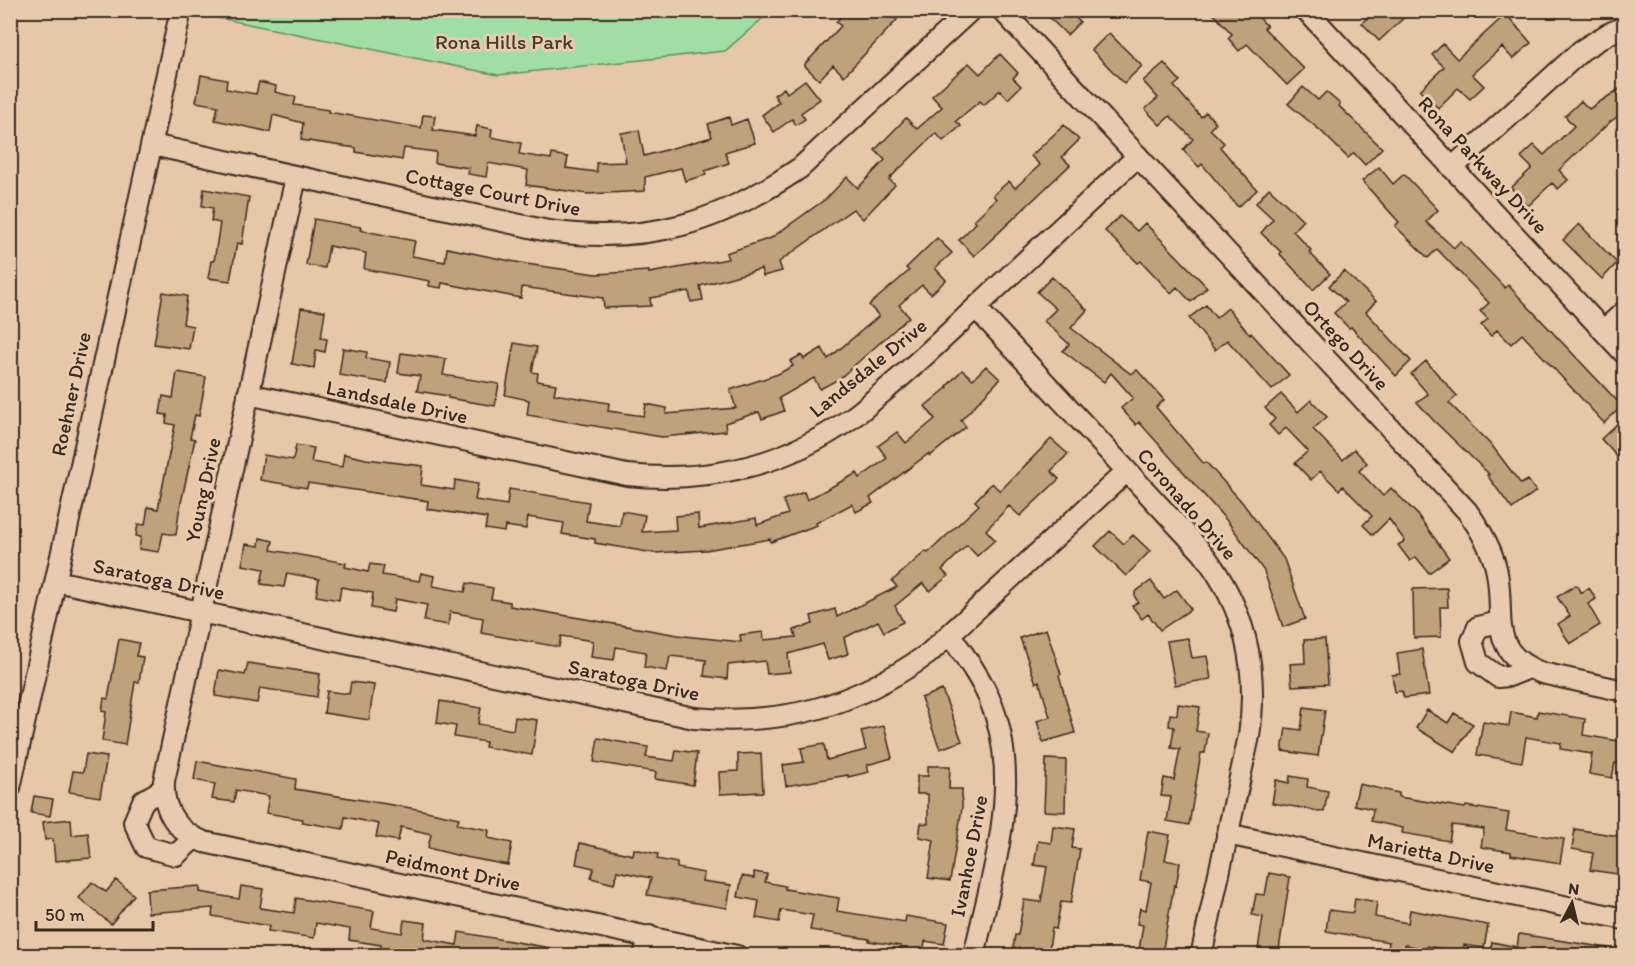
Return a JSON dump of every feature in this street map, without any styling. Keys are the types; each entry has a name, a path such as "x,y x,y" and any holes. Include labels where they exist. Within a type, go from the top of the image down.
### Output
{"street":[{"name":"Roehner Drive","path":"10,788 20,701 56,581 181,10"},
{"name":"Cottage Court Drive","path":"152,145 565,233 622,235 683,225 742,203 769,189 800,168 971,10"},
{"name":"Ortego Drive","path":"1002,10 1467,511 1487,542 1496,568 1499,622 1502,636 1509,650 1529,668 1542,673 1624,691"},
{"name":"Rona Parkway Drive","path":"1306,10 1624,353"},
{"path":"1452,168 1582,50 1624,27"},
{"name":"Landsdale Drive","path":"248,394 627,475 669,478 707,476 760,464 820,439 852,418 911,368 1138,156"},
{"name":"Young Drive","path":"169,813 164,789 296,177"},
{"name":"Coronado Drive","path":"976,308 1211,564 1231,597 1245,633 1252,671 1252,713 1201,956"},
{"path":"1604,330 1624,312"},
{"name":"Saratoga Drive","path":"56,581 694,718 743,720 787,716 846,700 901,673 928,654 1127,471"},
{"path":"1499,622 1478,627 1472,641 1478,662 1497,677 1509,676 1529,668"},
{"name":"Ivanhoe Drive","path":"950,635 980,679 990,699 1001,735 1006,773 1003,819 974,956"},
{"path":"164,789 143,801 134,822 146,847 176,855 194,838"},
{"name":"Peidmont Drive","path":"169,813 176,824 194,838 216,844 646,946 737,956"},
{"name":"Marietta Drive","path":"1227,834 1624,919"}],"green space":[{"name":"Rona Hills Park","path":"185,11 771,11 725,51 498,75"}],"building":[{"path":"847,10 887,10 897,20 844,76 833,65 819,80 804,65 841,26 836,22"},
{"path":"1042,10 1068,10 1080,22 1067,35"},
{"path":"1210,10 1252,10 1267,26 1264,28 1304,69 1287,85 1247,44 1239,51 1228,38 1232,34"},
{"path":"1376,10 1412,10 1379,41 1362,23"},
{"path":"1506,14 1531,43 1513,59 1502,47 1472,74 1484,86 1470,99 1458,88 1438,108 1420,90 1444,67 1432,55 1443,44 1457,59"},
{"path":"1109,33 1142,66 1124,83 1092,50"},
{"path":"1000,54 1018,73 1013,78 1021,86 1008,99 1000,90 984,105 980,101 956,121 961,126 943,141 936,133 889,179 895,185 863,219 853,209 779,262 782,271 763,276 761,269 700,286 703,300 691,302 689,291 650,298 651,306 604,308 603,298 522,287 521,298 442,283 441,288 429,286 430,281 364,269 366,253 329,246 325,268 306,265 314,219 361,227 360,230 415,241 412,256 445,262 447,248 526,264 596,274 649,271 649,273 728,259 726,253 771,238 827,198 847,177 858,188 885,160 875,150 906,118 917,129 942,107 932,96 969,63 980,74"},
{"path":"1164,63 1180,81 1174,86 1201,117 1206,112 1216,123 1210,129 1224,143 1220,147 1257,190 1238,207 1202,164 1199,167 1183,150 1193,139 1170,116 1160,125 1145,109 1158,98 1143,81"},
{"path":"201,75 227,80 226,89 256,94 259,82 276,86 275,92 296,97 294,105 329,110 328,112 421,128 423,115 435,116 433,130 475,136 477,126 492,129 491,137 521,143 519,154 551,159 552,154 568,157 566,168 597,172 596,163 626,162 621,133 639,130 644,156 712,137 708,124 729,117 731,125 747,119 755,143 725,152 729,163 705,171 706,175 685,181 681,168 645,177 645,191 588,194 526,185 528,170 488,163 486,177 468,174 469,168 435,163 436,152 404,148 402,160 356,152 356,148 301,140 303,123 273,115 270,132 215,120 218,106 196,102"},
{"path":"805,80 820,99 801,113 805,119 796,125 792,119 774,132 762,115 779,102 774,95 784,88 787,93"},
{"path":"1624,86 1624,112 1610,122 1559,170 1568,180 1558,189 1552,183 1528,206 1511,188 1532,168 1521,157 1534,145 1544,155 1574,126 1565,116 1581,101 1589,109"},
{"path":"1303,87 1318,100 1326,92 1382,148 1365,165 1354,153 1348,158 1321,131 1288,104"},
{"path":"1064,125 1079,140 1062,157 1070,165 974,256 959,240 976,223 974,220 996,199 993,195 1009,181 1015,188 1040,165 1031,156"},
{"path":"1379,167 1393,184 1404,174 1438,210 1426,222 1454,248 1460,241 1505,288 1508,285 1622,406 1604,423 1522,334 1511,344 1497,330 1491,336 1481,325 1488,319 1480,311 1489,303 1437,249 1428,258 1395,226 1399,222 1362,181"},
{"path":"1269,188 1303,220 1293,231 1330,274 1313,290 1280,254 1281,252 1261,233 1273,219 1256,203"},
{"path":"204,189 249,197 242,244 237,243 230,281 208,278 211,261 214,261 220,223 211,221 213,208 202,206"},
{"path":"1120,216 1137,231 1145,223 1207,287 1191,302 1177,287 1171,293 1141,261 1138,263 1105,231"},
{"path":"1579,224 1617,263 1602,279 1563,240"},
{"path":"937,238 952,253 935,268 946,280 931,294 922,285 899,305 909,317 839,379 820,389 814,378 779,398 784,411 762,419 759,412 725,423 726,431 662,437 527,415 529,400 505,395 514,343 537,347 532,372 538,373 537,381 556,384 554,394 609,403 608,411 644,416 646,404 667,408 666,414 736,408 730,390 778,374 793,366 790,361 801,355 804,359 822,348 828,359 879,316 869,305 909,271 906,268"},
{"path":"1344,271 1376,301 1366,312 1411,361 1396,376 1351,327 1349,328 1334,313 1346,302 1329,286"},
{"path":"1052,277 1087,310 1071,328 1131,374 1137,370 1164,400 1156,407 1204,464 1206,462 1242,502 1284,559 1305,619 1283,627 1264,571 1228,522 1139,422 1136,425 1121,408 1133,398 1111,373 1104,382 1063,351 1069,344 1044,321 1056,309 1037,292"},
{"path":"163,292 187,296 183,324 193,326 189,349 154,344"},
{"path":"1206,305 1216,318 1228,308 1250,335 1251,333 1289,375 1272,390 1227,340 1215,350 1189,318"},
{"path":"301,308 325,311 321,338 327,339 325,352 316,350 314,368 292,364"},
{"path":"343,348 367,352 366,358 390,362 387,383 339,375"},
{"path":"401,353 446,359 443,375 499,384 495,406 417,391 420,376 398,373"},
{"path":"1426,361 1457,396 1449,403 1493,447 1521,484 1528,480 1536,491 1512,509 1487,475 1489,474 1417,402 1428,394 1411,374"},
{"path":"986,366 1000,379 961,420 966,427 930,456 928,454 870,498 873,503 856,512 852,504 816,523 817,525 771,542 770,539 706,550 654,553 595,543 595,539 562,534 564,523 528,517 526,529 505,526 504,532 485,529 487,518 427,509 428,501 308,483 307,488 260,480 264,455 293,460 296,445 314,448 311,462 342,467 344,454 423,466 421,485 454,490 455,480 478,484 475,500 507,505 509,489 589,502 586,521 620,526 622,511 645,515 642,532 676,530 675,516 698,514 699,528 756,518 757,525 788,514 783,500 804,492 807,500 857,473 860,478 887,458 878,446 897,432 906,443 935,419 925,406 948,387 962,370 973,379"},
{"path":"177,372 206,377 199,416 195,415 190,438 195,439 176,535 163,533 159,552 139,549 141,537 136,536 138,524 145,525 148,507 158,509 175,425 166,423 167,415 160,414 163,396 173,398"},
{"path":"1281,394 1298,412 1311,400 1327,417 1313,429 1343,460 1354,449 1367,463 1359,471 1383,496 1391,488 1417,514 1449,558 1429,573 1416,557 1410,561 1398,545 1405,541 1389,519 1373,535 1363,525 1372,516 1343,486 1339,490 1320,471 1311,480 1295,463 1308,451 1286,428 1278,435 1269,425 1275,419 1265,408"},
{"path":"1617,424 1624,432 1624,464 1601,439"},
{"path":"1051,439 1068,454 1051,471 1059,479 1020,516 1009,506 986,530 995,540 977,556 967,545 942,570 948,576 930,591 923,583 895,606 903,622 884,632 878,621 844,638 848,654 828,660 823,644 788,654 790,672 767,674 765,661 728,665 727,679 704,676 706,660 670,656 667,671 644,667 646,652 616,647 614,660 591,657 593,641 561,636 559,647 481,633 483,618 450,612 448,625 424,621 427,605 395,599 393,612 371,608 373,593 341,587 339,600 316,596 319,579 287,573 284,587 261,584 264,569 242,565 246,544 259,546 260,538 273,541 271,550 346,563 345,567 368,572 370,564 384,566 382,575 419,581 421,573 435,576 433,586 465,592 467,583 493,588 491,599 510,602 510,606 684,636 741,642 740,635 763,632 764,640 796,637 794,630 813,624 811,616 835,609 837,617 897,587 892,581 926,551 928,553 979,505 975,501 992,483 1000,491"},
{"path":"1110,531 1124,544 1133,535 1150,551 1126,576 1095,546"},
{"path":"1151,581 1164,599 1177,590 1191,609 1160,630 1148,614 1142,619 1132,606 1138,602 1135,592"},
{"path":"1576,585 1581,593 1589,588 1596,599 1588,604 1600,625 1570,644 1558,624 1570,616 1557,597"},
{"path":"1447,588 1448,607 1440,607 1441,637 1414,638 1413,589"},
{"path":"1046,629 1061,674 1059,675 1075,733 1043,742 1037,721 1050,717 1039,681 1036,683 1020,638"},
{"path":"1188,638 1192,658 1207,656 1211,679 1175,685 1167,641"},
{"path":"119,639 139,643 136,656 143,657 139,682 135,682 125,745 102,741 106,712 102,711 104,698 108,699"},
{"path":"1325,639 1328,684 1292,686 1290,664 1305,663 1304,640"},
{"path":"1422,649 1429,695 1404,698 1402,691 1395,692 1392,675 1400,674 1397,653"},
{"path":"248,663 320,674 317,697 260,688 257,703 215,696 219,670 245,675"},
{"path":"351,682 374,685 369,720 324,713 327,691 349,694"},
{"path":"942,690 962,741 940,749 921,698"},
{"path":"440,701 481,708 478,724 513,730 515,717 537,720 532,755 485,747 486,742 454,737 456,726 437,723"},
{"path":"1178,704 1200,707 1196,731 1208,733 1205,753 1201,753 1189,825 1167,821 1171,797 1161,796 1164,778 1174,780 1180,749 1171,748 1174,727 1169,726 1170,714 1177,715"},
{"path":"1304,707 1325,710 1318,756 1282,751 1286,728 1301,730"},
{"path":"1427,710 1448,723 1454,713 1473,724 1455,752 1416,728"},
{"path":"1538,711 1585,719 1583,735 1624,742 1624,764 1615,763 1612,778 1589,774 1592,754 1560,749 1561,743 1526,737 1522,762 1477,755 1483,722 1509,726 1511,712 1537,717"},
{"path":"884,726 892,758 867,765 869,772 786,786 783,765 804,762 801,748 824,744 827,760 866,750 861,731"},
{"path":"598,738 648,747 646,757 674,761 676,750 697,753 693,785 655,779 656,772 594,762"},
{"path":"761,753 763,792 720,794 719,772 738,771 738,754"},
{"path":"86,754 107,757 100,797 69,792 73,771 83,772"},
{"path":"1046,759 1066,760 1065,812 1044,811"},
{"path":"197,761 296,779 295,789 459,818 457,824 489,830 488,838 512,843 508,865 428,848 431,834 401,827 398,841 376,837 379,824 345,817 343,829 266,813 269,796 236,790 234,802 212,799 215,784 194,780"},
{"path":"928,766 950,766 949,789 962,789 962,808 950,881 928,878 934,840 919,837 921,823 928,824 928,794 917,794 917,776 928,776"},
{"path":"1290,776 1308,779 1307,787 1328,791 1324,812 1272,803 1276,780 1289,783"},
{"path":"1359,784 1399,793 1399,797 1509,813 1506,830 1564,839 1560,863 1511,855 1511,852 1481,847 1484,829 1452,825 1449,841 1402,833 1403,828 1371,821 1373,809 1354,805"},
{"path":"34,796 53,799 50,816 31,813"},
{"path":"71,819 72,835 88,833 91,858 55,861 53,839 45,840 43,822"},
{"path":"1053,826 1075,829 1072,848 1080,849 1071,903 1061,902 1056,929 1052,928 1048,956 1012,956 1024,900 1041,902 1047,867 1034,865 1038,841 1051,843"},
{"path":"1575,829 1624,837 1624,875 1590,870 1593,853 1572,849"},
{"path":"1148,831 1170,835 1165,860 1180,863 1162,954 1139,950 1143,925 1137,924 1140,908 1146,910 1151,882 1140,880"},
{"path":"580,843 633,855 634,849 658,854 657,859 677,863 677,868 704,873 702,881 731,885 727,908 647,895 651,878 617,871 614,884 591,878 594,868 576,864"},
{"path":"754,872 767,874 765,882 785,886 785,889 839,898 837,911 905,922 906,916 948,923 944,944 925,941 923,954 900,951 901,946 810,930 813,915 781,910 779,922 756,918 759,901 738,897 742,876 754,878"},
{"path":"1269,873 1290,877 1278,956 1257,956 1263,917 1252,915 1256,894 1265,895"},
{"path":"116,880 134,895 111,924 79,898 92,882 106,892"},
{"path":"200,886 200,892 239,899 241,886 263,889 260,908 294,913 296,898 374,911 371,928 402,933 404,920 426,923 424,939 457,945 459,932 550,948 550,956 411,956 381,950 381,945 349,940 350,929 316,923 314,938 268,931 269,926 212,916 213,908 148,913 147,890"},
{"path":"1355,898 1377,902 1375,917 1408,923 1410,910 1488,925 1484,948 1464,945 1463,953 1427,946 1426,949 1405,945 1404,951 1388,949 1389,942 1326,931 1329,910 1353,913"},
{"path":"1519,934 1608,948 1607,956 1489,956 1492,942 1517,947"}]}
